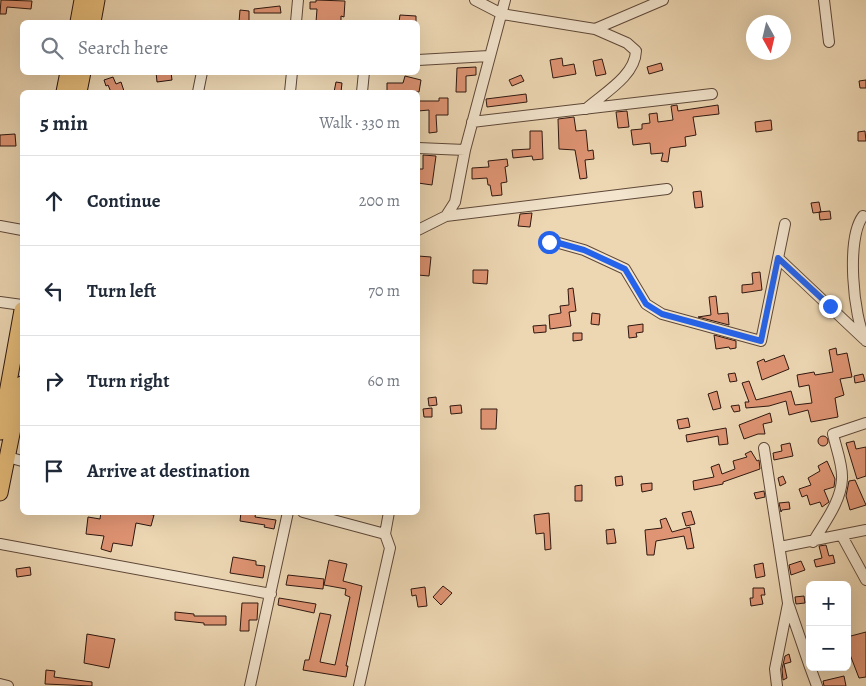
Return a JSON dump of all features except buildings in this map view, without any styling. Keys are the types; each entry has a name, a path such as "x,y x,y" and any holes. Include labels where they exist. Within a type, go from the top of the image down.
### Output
{"main road":[{"path":"78,20 82,0"},
{"path":"93,20 97,0"},
{"path":"64,90 67,75"},
{"path":"79,90 82,75"},
{"path":"0,492 15,459 20,342"},
{"path":"0,432 17,390"}],"street":[{"path":"296,20 298,0"},
{"path":"475,0 502,14 596,29 627,43 636,51 636,62 630,70 586,109"},
{"path":"446,216 454,202 464,150 505,0"},
{"path":"596,29 648,3 663,0"},
{"path":"824,0 829,42"},
{"path":"420,60 489,56"},
{"path":"198,90 201,75"},
{"path":"290,90 292,75"},
{"path":"362,90 364,75"},
{"path":"472,122 712,94"},
{"path":"420,148 464,150"},
{"path":"420,229 446,216 668,189"},
{"path":"863,216 858,222 852,252 853,280 865,340"},
{"path":"549,242 548,240 584,250 625,269 646,304 662,314 761,341 785,224"},
{"path":"0,226 20,230"},
{"path":"778,258 865,340"},
{"path":"0,302 20,305"},
{"path":"813,542 836,502 842,486 842,474 833,434 866,423"},
{"path":"764,448 788,604 806,656"},
{"path":"250,686 287,515"},
{"path":"313,515 385,534"},
{"path":"359,686 390,548 385,534 388,515"},
{"path":"780,547 866,530"},
{"path":"842,536 866,580"},
{"path":"0,544 271,594"},
{"path":"777,686 775,669 788,604"},
{"path":"812,671 818,686"},
{"path":"0,684 8,686"}],"route":[{"path":"549,242 548,240 584,250 625,269 646,304 662,314 761,341 778,258 830,306"}]}
